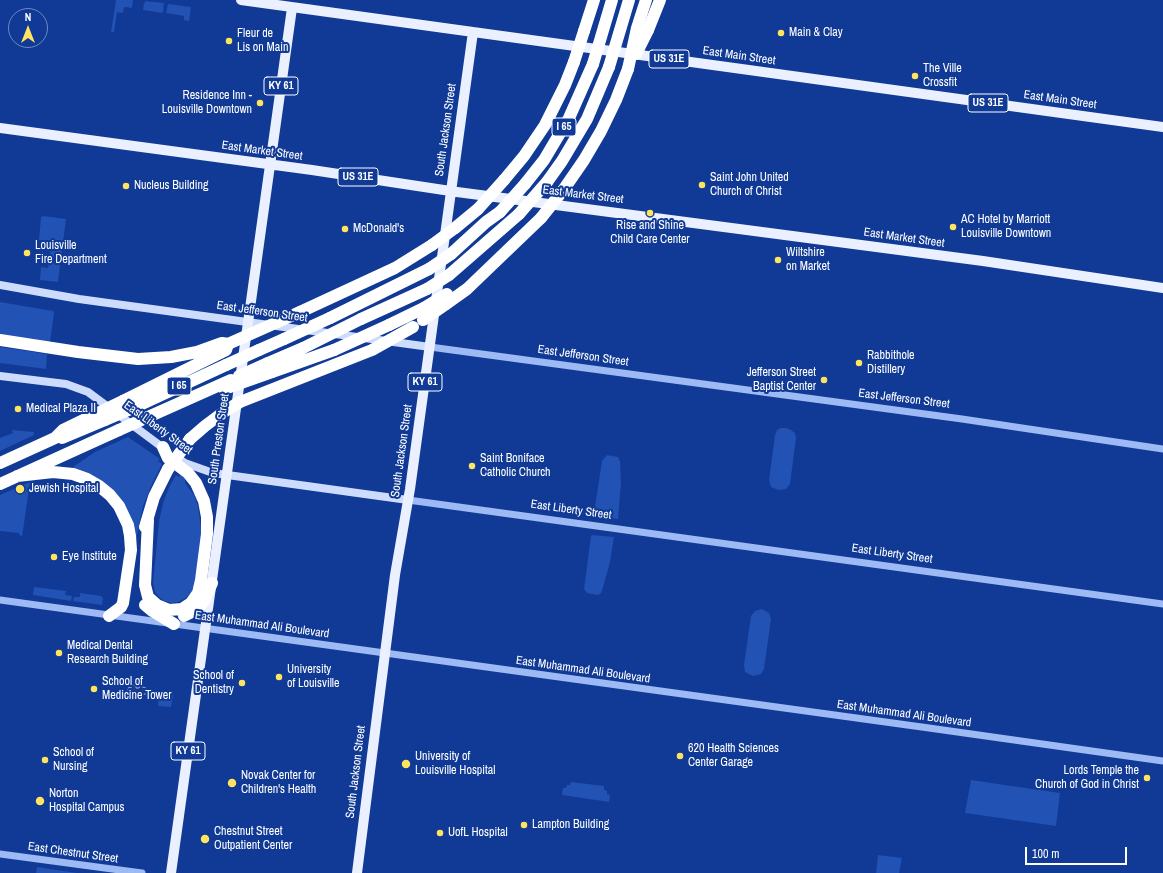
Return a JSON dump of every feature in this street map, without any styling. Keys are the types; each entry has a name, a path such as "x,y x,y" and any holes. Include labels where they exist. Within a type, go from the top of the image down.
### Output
{"highway":[{"path":"584,31 587,0"},
{"path":"0,340 124,358 150,359 184,355 222,343 228,344 395,268 432,246 478,209 524,156 545,124 562,92 574,62 594,0"},
{"name":"I 65","path":"0,463 55,438 68,437 100,417 128,404 226,365 330,318 429,269 451,254 486,222 500,212 526,184 544,160 580,96 593,64 612,0"},
{"name":"I 65","path":"53,466 119,430 193,398 270,368 303,348 361,319 427,289 449,275 519,214 547,182 568,151 587,119 609,67 629,0"},
{"path":"628,69 637,28 646,0"},
{"path":"174,624 156,614 143,602 137,584 144,530 154,497 168,469 190,439 225,411 240,402 372,350 446,299 467,289 541,218 564,189 584,160 601,131 616,100 628,69 648,30 660,0"},
{"path":"270,368 334,350 389,325 420,318"},
{"path":"128,404 226,350 228,344"},
{"path":"148,520 145,585 148,597 157,605 169,610 182,609 191,603 198,593 207,534 207,517 204,501 196,483 188,473 168,458 163,447"},
{"path":"0,484 17,476 53,466 87,479 99,486 115,500 124,516 130,536 131,550 123,603 121,607 109,616"},
{"path":"156,614 170,618 180,617 196,610 204,601 212,583"}],"main road":[{"name":"East Main Street","path":"241,0 293,4 473,32 1163,127"},
{"name":"South Preston Street","path":"171,873 293,4"},
{"name":"South Jackson Street","path":"357,873 395,575 408,500 430,347 473,32"},
{"name":"East Market Street","path":"0,128 451,191 638,215 819,241 875,247 1163,288"},
{"name":"East Jefferson Street","path":"0,285 66,297 430,347"},
{"name":"East Liberty Street","path":"0,376 66,384 88,392 185,463 213,473 408,500"}],"street":[{"name":"East Jefferson Street","path":"430,347 962,419 1163,449"},
{"name":"East Liberty Street","path":"408,500 1163,604"},
{"name":"East Muhammad Ali Boulevard","path":"0,600 920,726 1163,761"},
{"name":"East Chestnut Street","path":"0,854 142,873"}],"shaded area":[{"path":"116,0 133,0 132,8 124,7 123,13 117,12 114,32 111,32"},
{"path":"145,1 164,3 163,13 143,10"},
{"path":"168,4 191,7 189,21 184,20 184,16 166,13"},
{"path":"41,217 66,219 58,282 40,280 41,267 48,268 52,242 39,240"},
{"path":"0,302 53,311 50,342 0,335"},
{"path":"0,347 47,354 46,369 0,363"},
{"path":"781,428 791,430 795,433 796,438 790,484 786,489 778,490 771,487 769,480 775,435 777,430"},
{"path":"12,430 34,432 34,435 0,451 0,438 13,433"},
{"path":"128,437 160,459 158,461 162,464 143,506 134,550 132,523 73,467 95,452"},
{"path":"607,455 618,457 620,461 621,483 618,519 597,516 594,513 602,461"},
{"path":"182,471 185,476 185,483 194,495 198,506 201,528 201,544 194,587 192,591 186,598 178,602 171,603 164,601 159,597 155,592 153,583 159,521 164,500 176,475 179,477"},
{"path":"30,482 22,537 18,533 0,531 0,495"},
{"path":"591,536 614,537 610,562 604,584 601,593 598,595 587,593 584,589"},
{"path":"34,587 66,591 65,595 72,596 71,601 33,595"},
{"path":"80,593 101,596 103,598 102,605 73,601 74,597 80,597"},
{"path":"762,609 769,613 771,619 764,669 761,674 753,676 745,672 744,665 751,616 755,611"},
{"path":"132,685 136,685 136,688 139,688 140,686 148,689 147,694 141,694 140,699 137,699 138,695 126,695 129,687 131,688"},
{"path":"159,693 173,695 171,707 158,706"},
{"path":"971,780 1060,793 1056,826 965,813"},
{"path":"571,782 604,786 604,790 610,795 609,802 562,795 563,788 570,785"},
{"path":"878,855 902,858 899,873 876,873"},
{"path":"37,867 77,873 36,873"}],"place":[{"name":"Main & Clay","path":"781,33"},
{"name":"Fleur de Lis on Main","path":"229,41"},
{"name":"The Ville Crossfit","path":"915,76"},
{"name":"Residence Inn - Louisville Downtown","path":"260,103"},
{"name":"Saint John United Church of Christ","path":"702,185"},
{"name":"Nucleus Building","path":"126,186"},
{"name":"Rise and Shine Child Care Center","path":"650,213"},
{"name":"AC Hotel by Marriott Louisville Downtown","path":"953,227"},
{"name":"McDonald's","path":"345,229"},
{"name":"Louisville Fire Department","path":"27,253"},
{"name":"Wiltshire on Market","path":"778,260"},
{"name":"Rabbithole Distillery","path":"859,363"},
{"name":"Jefferson Street Baptist Center","path":"824,380"},
{"name":"Medical Plaza II","path":"18,409"},
{"name":"Saint Boniface Catholic Church","path":"472,466"},
{"name":"Jewish Hospital","path":"20,489"},
{"name":"Eye Institute","path":"54,557"},
{"name":"Medical Dental Research Building","path":"59,653"},
{"name":"University of Louisville","path":"279,677"},
{"name":"School of Dentistry","path":"242,683"},
{"name":"School of Medicine Tower","path":"94,689"},
{"name":"620 Health Sciences Center Garage","path":"680,756"},
{"name":"School of Nursing","path":"45,760"},
{"name":"University of Louisville Hospital","path":"406,764"},
{"name":"Lords Temple the Church of God in Christ","path":"1147,778"},
{"name":"Novak Center for Children's Health","path":"232,783"},
{"name":"Norton Hospital Campus","path":"40,801"},
{"name":"Lampton Building","path":"524,825"},
{"name":"UofL Hospital","path":"440,833"},
{"name":"Chestnut Street Outpatient Center","path":"205,839"}]}
